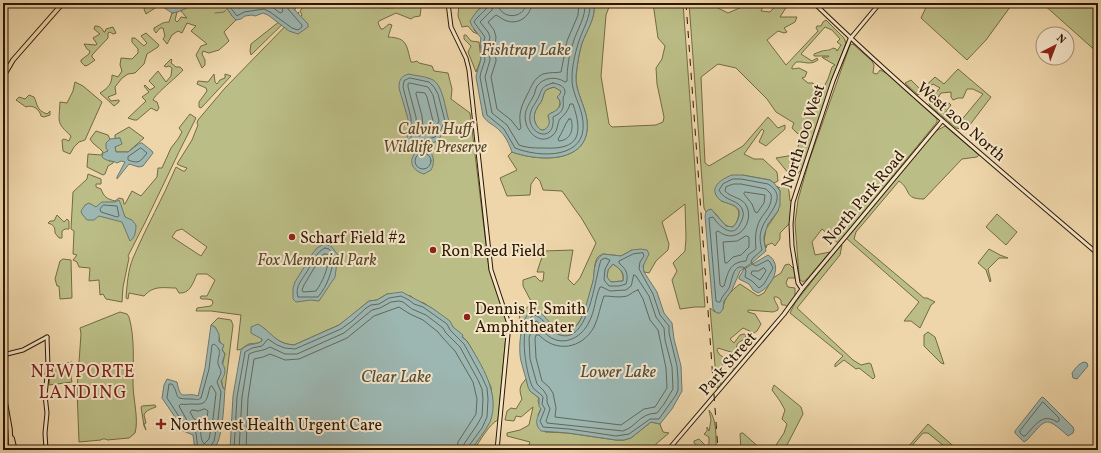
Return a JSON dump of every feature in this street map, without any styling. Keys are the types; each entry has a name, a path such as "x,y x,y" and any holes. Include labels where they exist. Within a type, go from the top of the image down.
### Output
{"main road":[{"path":"3,77 13,60 63,3"},
{"path":"3,362 11,450"},
{"path":"3,390 5,395"},
{"path":"10,431 15,450"}],"street":[{"path":"448,3 453,31 466,58 469,70 491,270 510,324 497,450"},
{"name":"West 200 North","path":"814,3 850,38 942,121 1098,254"},
{"name":"North 100 West","path":"802,289 798,283 792,246 791,224 793,202 833,81 850,38 880,3"},
{"name":"North Park Road","path":"802,289 942,121"},
{"name":"Park Street","path":"668,450 780,319 802,289"},
{"path":"3,355 22,350 47,336 48,368 45,395 47,413 45,433 46,449 26,450"}],"green space":[{"path":"146,3 161,4 146,14 144,9"},
{"path":"195,3 223,3 236,20 224,32 229,41 219,50 209,53 203,51 202,54 205,60 205,65 202,68 196,55 201,46 207,44 191,31 196,26 187,23 182,33 178,31 172,35 167,44 163,39 165,36 163,28 160,28 156,33 154,30 154,28 161,24 169,22 172,13 177,12 175,20 177,22 181,17 187,18 180,10"},
{"path":"290,3 302,3 300,7 297,6 294,11 296,11 251,55 251,44 280,21 291,6"},
{"path":"306,3 372,3 372,5 381,8 417,5 421,9 420,16 411,19 396,13 379,21 378,23 381,29 389,24 392,25 388,37 403,41 407,47 411,62 417,61 419,63 432,66 434,71 448,73 452,89 451,99 470,113 489,269 506,317 507,324 498,420 488,429 474,450 471,450 485,430 491,418 491,387 467,341 439,314 424,303 416,301 411,296 387,294 377,300 369,301 339,325 294,345 280,341 262,327 262,341 249,344 237,350 241,315 211,311 196,311 197,308 211,306 213,303 212,300 200,298 201,296 207,296 215,280 207,274 197,274 191,287 183,293 179,293 176,288 159,288 151,290 144,296 129,293 128,299 126,298 127,283 133,258 176,167 183,171 187,168 177,164 192,140 198,125 198,120 225,88 299,12 297,16 308,24 300,17 302,15 300,11","holes":["182,229 207,247 201,256 172,237 176,231"]},
{"path":"459,3 487,3 477,11 474,30 478,34 473,32 468,26 462,27 458,16"},
{"path":"594,3 616,3 609,7 606,15 601,76 609,124 612,127 656,125 663,122 664,117 657,84 656,68 662,59 665,46 658,38 653,3 683,3 705,307 680,309 672,280 677,271 673,263 685,251 685,204 662,222 669,244 668,250 656,261 649,273 644,272 644,263 632,250 621,256 603,254 598,257 596,260 593,282 584,313 575,327 570,331 563,332 557,330 548,323 526,317 524,323 521,324 519,315 532,303 523,286 523,280 535,276 540,281 543,281 544,272 537,272 544,251 573,250 568,279 574,285 580,278 596,243 582,219 562,191 543,190 540,181 536,177 531,184 530,195 507,196 500,178 517,170 508,156 512,152 523,155 549,158 562,156 573,152 581,145 586,134 587,120 577,87 576,76 582,43 594,13"},
{"path":"689,3 719,3 716,7 728,13 744,6 746,3 763,3 764,5 761,11 770,12 778,3 789,3 780,17 797,17 795,22 784,28 787,32 784,33 778,31 767,40 786,65 818,31 816,28 817,26 821,26 826,20 844,38 846,43 802,169 793,179 776,158 794,155 801,151 798,147 800,139 807,136 804,130 798,134 792,128 794,123 776,112 767,99 736,68 718,64 701,77 705,163 709,166 743,146 768,117 778,128 785,125 785,129 766,146 759,142 764,131 762,129 744,154 754,159 763,159 777,172 778,181 774,183 770,180 742,175 721,201 737,208 739,214 736,224 733,227 725,225 715,213 708,210 706,212 704,208","holes":["825,27 832,30 840,39 837,42 841,45 837,51 833,48 814,54 814,56 829,56 822,57 835,65 832,67 821,92 819,92 813,83 808,83 802,78 805,77 807,72 799,68 792,69 792,67 796,62 809,63 818,60 817,58 812,61 801,54"]},
{"path":"928,3 1013,3 986,40 967,60 921,18"},
{"path":"1042,3 1098,3 1098,53 1075,32 1075,26 1068,26"},
{"path":"95,26 101,28 104,32 106,29 113,27 116,33 108,33 108,38 92,55 95,60 85,66 81,60 89,54 90,51 84,44 96,45 97,44 93,38 100,34 94,29"},
{"path":"146,33 159,45 147,54 144,64 135,73 128,74 122,78 115,87 116,94 108,97 111,101 119,100 119,102 114,106 100,93 109,86 112,75 118,77 122,71 120,65 121,58 132,59 138,53 138,49 132,42 132,38 135,38 144,46 147,43 141,36"},
{"path":"464,35 466,35 471,41 479,42 481,59 476,72 468,52 471,46 464,39"},
{"path":"853,44 872,61 874,65 873,73 877,74 880,70 888,74 937,119 937,122 838,243 822,229 812,242 815,255 830,252 803,282 800,280 799,275 795,223 798,200 809,161 850,45"},
{"path":"171,59 171,63 183,70 153,100 157,102 159,108 157,111 151,108 137,120 128,118 146,101 142,97 149,92 144,86 145,85 150,90 155,87 149,81 158,71 166,82 171,76 172,68 169,66 164,66"},
{"path":"958,69 991,97 966,130 956,128 930,106 929,103 931,98 940,88 933,84 918,95 905,83 911,80 921,90 935,77 944,84","holes":["967,89 973,89 983,94 959,123 956,123 944,114 951,105 949,103 946,102 935,107 934,104 941,93 951,92 951,97 953,100 963,98"]},
{"path":"214,74 215,82 217,84 220,80 225,78 225,74 231,76 201,108 199,107 199,102 207,91 206,88 197,84 198,81 208,82"},
{"path":"75,82 83,86 102,102 85,140 79,142 70,154 63,151 62,140 64,139 69,141 71,136 61,125 59,114 60,102 67,103 73,91"},
{"path":"554,87 561,91 557,97 560,101 559,106 556,111 548,116 550,122 548,127 541,130 534,120 535,111 542,101 545,91"},
{"path":"29,95 34,97 41,111 47,114 50,111 50,115 44,117 41,116 36,108 31,106 26,107 16,100 19,97 25,99"},
{"path":"190,114 196,118 128,256 129,258 123,287 122,302 106,299 103,294 100,295 99,280 89,281 90,268 79,267 77,262 73,260 77,255 73,254 74,231 71,229 73,192 87,179 88,174 101,179 101,184 96,184 96,187 101,189 105,196 110,199 115,201 119,198 123,199 125,204 132,191 141,196 157,177 158,168 162,168 171,148 182,132 179,128"},
{"path":"945,126 979,155 977,157 962,159 924,199 917,199 910,196 903,184 899,181 856,232 854,239 924,298 935,302 931,305 920,328 911,321 904,321 919,302 846,238 936,131"},
{"path":"129,127 144,138 128,152 116,152 115,147 120,138 115,139 115,135"},
{"path":"96,131 108,135 110,139 107,152 109,161 114,161 108,166 105,174 103,175 87,167 88,154 101,155 103,152 90,139"},
{"path":"788,183 790,201 792,200 790,223 780,233 780,239 775,246 772,243 767,245 766,248 764,241 766,229 778,211 780,191 777,186 779,188 782,184"},
{"path":"997,214 1017,232 1006,245 986,227"},
{"path":"57,215 64,222 67,219 69,221 69,229 62,231 62,238 59,238 55,233 54,226 48,223 50,221 54,221"},
{"path":"840,245 842,245 840,255 797,308 853,360 861,365 871,364 875,377 873,379 859,368 856,369 844,360 835,367 835,364 843,356 790,313 795,303"},
{"path":"989,249 1008,258 999,258 988,269 990,282 986,270 978,263"},
{"path":"63,259 71,260 72,298 60,299 59,286 57,286 55,279 60,261"},
{"path":"613,264 621,271 623,281 610,282 607,277 608,270"},
{"path":"789,264 794,269 795,278 788,278 786,283 788,287 795,288 795,298 788,307 782,305 781,300 774,297 778,310 773,312 748,310 748,312 755,314 761,324 754,333 743,328 730,339 734,343 740,335 746,335 745,339 737,344 737,354 718,348 717,350 719,354 733,365 734,368 732,369 724,364 720,367 721,385 717,388 710,308 715,312 723,309 728,295 740,284 758,296 764,293 773,278 781,273 785,265"},
{"path":"120,312 127,314 129,317 132,333 133,390 136,409 135,433 129,438 79,442 77,390 81,334 80,328"},
{"path":"218,318 231,320 233,325 225,389 223,388 222,384 222,367 225,354 221,347 217,330 211,325"},
{"path":"928,332 935,337 944,364 941,363 924,346 924,335"},
{"path":"72,362 72,382 49,385 51,366"},
{"path":"526,379 530,391 539,398 538,401 541,408 538,415 545,432 568,433 624,440 631,438 651,422 660,424 663,432 669,433 656,444 655,450 520,450 529,445 530,442 507,436 507,433 520,430 529,425 533,407 521,417 516,416 514,421 505,420 507,411 511,408 516,409 522,399 520,388"},
{"path":"774,385 801,407 803,414 787,445 787,450 775,450 774,448 784,433 787,424 782,419 785,410 772,390"},
{"path":"155,405 156,407 147,411 144,415 146,430 144,426 141,407"},
{"path":"709,410 715,423 716,450 702,450 694,443 694,441 699,439 706,446 709,444 709,437 704,434 707,431 707,427 709,431 711,420"},
{"path":"928,424 958,450 949,450 928,433 923,433 908,450 907,448"},
{"path":"741,433 743,433 762,450 741,450"}],"water":[{"path":"161,3 195,3 184,10 172,13 163,7"},
{"path":"223,3 290,3 308,24 308,27 298,34 289,31 268,15 263,13 255,16 245,16 236,20"},
{"name":"Fishtrap Lake","path":"487,3 505,3 512,7 518,3 594,3 594,14 582,43 576,76 577,87 587,120 586,134 581,145 573,152 562,156 549,158 523,155 512,152 502,133 483,116 476,77 481,58 481,38 470,21 477,11","holes":["554,87 561,91 557,97 560,103 559,107 549,114 548,125 544,130 541,130 537,126 534,117 535,111 542,101 544,93 546,90"]},
{"path":"409,74 435,81 441,91 449,121 438,140 433,143 427,143 411,148 407,142 408,119 399,88 401,79"},
{"path":"120,138 122,144 115,147 116,152 128,152 142,143 153,153 143,166 139,167 129,164 117,179 125,162 121,161 117,163 106,160 102,157 103,153 108,151 106,148 106,143 110,139"},
{"path":"422,149 429,151 433,159 431,170 424,174 415,169 412,162 414,155"},
{"path":"732,175 742,175 770,180 780,191 780,205 778,211 768,224 764,236 766,251 740,271 732,290 724,301 723,309 720,313 717,313 713,309 705,216 706,212 711,209 726,226 733,227 736,223 739,216 738,209 736,206 719,199 715,191 717,184 720,181"},
{"path":"119,200 125,217 132,220 136,225 135,234 130,241 122,222 99,216 94,220 87,220 81,211 85,205 89,203 96,207 102,202 115,202"},
{"path":"324,244 331,246 338,255 335,277 319,301 311,300 296,302 293,299 293,288 295,282 313,253 317,248"},
{"name":"Lower Lake","path":"632,250 647,250 649,254 643,266 644,272 657,292 664,313 672,323 674,339 681,366 682,391 672,409 660,424 651,422 631,438 624,440 541,431 537,425 541,409 539,406 539,398 530,391 528,387 520,356 521,332 526,318 529,313 534,311 539,312 559,331 564,333 571,331 578,324 587,303 593,281 595,266 600,257 603,254 621,256","holes":["613,264 623,273 623,281 611,282 607,277 608,270"]},
{"path":"768,255 773,259 776,270 772,281 758,293 753,290 749,284 739,279 739,277 744,269"},
{"name":"Clear Lake","path":"402,292 432,308 450,321 453,327 463,335 462,337 467,341 488,380 493,401 493,411 488,426 471,450 230,450 233,396 241,350 249,345 262,341 262,339 251,333 251,327 258,324 278,340 294,345 339,325 369,301 377,300 387,294"},
{"path":"211,325 215,327 219,334 219,342 224,345 222,350 225,354 222,363 225,368 225,372 221,381 223,388 225,389 221,429 217,444 214,448 207,450 195,450 193,435 181,430 179,423 162,398 164,385 167,379 177,382 178,388 182,394 198,396 205,368"},
{"path":"1084,362 1087,363 1088,366 1077,379 1073,378 1072,373 1078,365"},
{"path":"1043,397 1073,427 1073,433 1068,436 1054,425 1046,422 1042,424 1024,442 1015,433 1015,431"}],"waterway":[{"path":"215,13 224,12 226,10"}],"railway":[{"path":"686,3 718,450"}],"place":[{"name":"Scharf Field #2","path":"292,237"},
{"name":"Ron Reed Field","path":"433,250"},
{"name":"Dennis F. Smith Amphitheater","path":"467,317"},
{"name":"Northwest Health Urgent Care","path":"161,424"}],"district":[{"name":"NEWPORTE LANDING","path":"83,381"}],"park label":[{"name":"Calvin Huff Wildlife Preserve","path":"435,137"},
{"name":"Fox Memorial Park","path":"317,259"}]}
